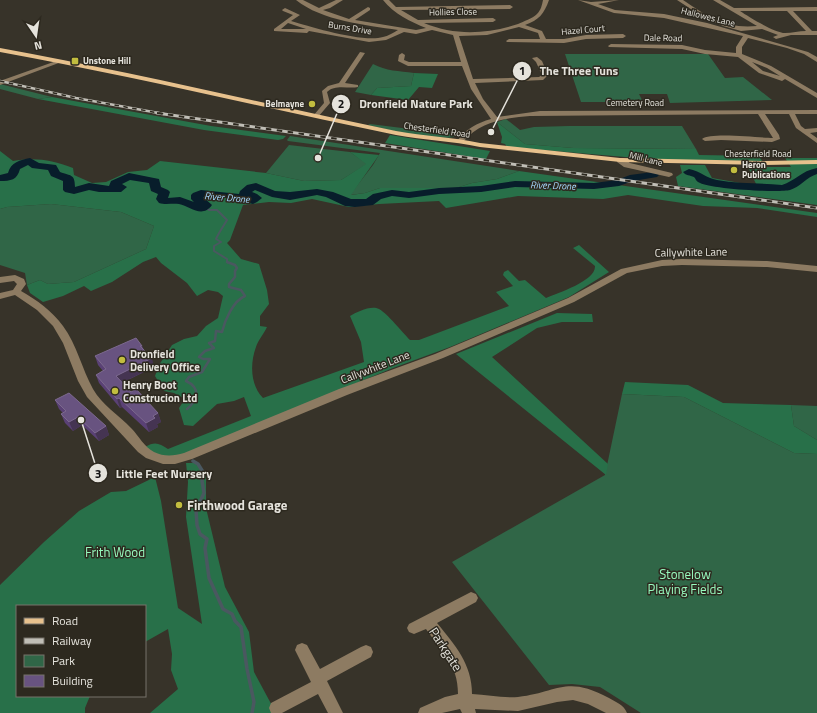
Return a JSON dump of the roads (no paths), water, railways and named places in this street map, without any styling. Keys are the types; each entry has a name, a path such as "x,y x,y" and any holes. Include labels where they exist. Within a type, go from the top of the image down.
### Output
{"main road":[{"path":"0,50 61,61"},
{"name":"Chesterfield Road","path":"61,61 403,134 461,141 480,146 620,160 765,163 817,162"}],"street":[{"path":"299,0 318,10 350,21 419,32 430,29"},
{"path":"318,10 328,7 340,0"},
{"path":"386,0 395,9 414,22 430,29 456,34 493,32 520,24 537,17 542,11 546,0"},
{"path":"461,0 463,7"},
{"name":"Hallowes Lane","path":"581,0 614,11 678,19 789,46 810,55 817,60"},
{"path":"590,4 616,0"},
{"path":"680,0 710,19 731,27 743,29 763,26"},
{"path":"716,0 732,10 781,34 814,33"},
{"path":"395,9 510,7"},
{"path":"350,21 368,9"},
{"path":"788,9 814,33"},
{"path":"732,10 817,9"},
{"name":"Burns Drive","path":"285,10 297,14 276,30 316,31 375,41 390,37 403,30"},
{"name":"Hollies Close","path":"414,22 493,20"},
{"name":"Burns Drive","path":"287,21 316,31"},
{"path":"520,24 540,32 544,41"},
{"path":"456,34 470,81 480,101 496,120"},
{"path":"770,42 781,34"},
{"name":"Hazel Court","path":"509,41 568,41 591,36 623,36"},
{"path":"740,55 739,47 746,36"},
{"name":"Dale Road","path":"611,46 682,47 705,52 740,55 764,65 817,96"},
{"path":"340,86 362,53"},
{"path":"402,55 401,61 408,64 465,64"},
{"path":"810,55 817,55"},
{"path":"470,81 542,79 545,75 539,61 535,58"},
{"path":"0,83 61,61"},
{"path":"316,116 327,103 324,90 330,87 356,86"},
{"name":"Cemetery Road","path":"461,141 465,134 471,129 496,120 516,115 547,112 817,112"},
{"path":"705,139 777,139 776,135 760,112"},
{"path":"791,112 795,122 803,131 817,140"},
{"path":"803,131 817,130"},
{"name":"Mill Lane","path":"620,160 626,165 669,175"},
{"name":"Callywhite Lane","path":"16,292 25,296 51,318 60,328 69,345 87,388 101,408 126,430 143,450 153,457 175,460 343,392 438,356 571,300 613,275 633,268 662,262 682,262 767,264 817,269"},
{"path":"0,280 15,278 22,281 22,287 16,292 0,296"},
{"name":"Parkgate","path":"414,628 471,598"},
{"name":"Parkgate","path":"428,621 458,661 465,682 467,707"},
{"path":"302,650 336,713"},
{"path":"276,708 366,652"},
{"path":"425,713 440,706 467,707 516,704 562,694 581,694 598,700 620,713"}],"waterway":[{"name":"River Drone","path":"0,178 9,178 13,175 17,165 30,161 36,166 52,167 55,174 69,179 69,190 74,191 89,186 99,189 117,190 121,187 114,185 115,183 129,176 155,181 155,189 164,192 162,199 163,201 180,200 199,208 206,205 197,199 197,195 201,193 226,195 253,200 256,198 244,193 251,187 256,186 272,194 290,196 317,192 329,194 349,203 355,203 369,202 377,196 392,193 409,195 439,191 481,189 515,184 594,186 619,183 630,178 653,175"},
{"name":"River Drone","path":"689,172 698,175 702,180 718,184 782,188 792,185 807,174 817,171"},
{"path":"204,206 209,210 217,210 227,220 216,239 221,242 214,246 214,251 227,259 227,262"},
{"path":"187,409 194,402 196,391 194,387 186,381 189,377 202,372 210,359 203,359 199,357 205,351 214,348 209,343 215,341 216,331 222,332 227,317 233,306 245,296 241,290 229,287 229,284 235,277 235,271 237,268 235,265 227,262"},
{"path":"193,461 198,464 203,472 202,481 204,493 196,510 197,525 200,534 207,539 205,548 209,578 223,609 232,614 235,621 241,627 247,669 254,702 252,713"}],"railway":[{"path":"0,81 76,98 164,114"},
{"path":"157,113 817,208"}],"place":[{"name":"Unstone Hill","path":"75,61"},
{"name":"Belmayne","path":"312,104"},
{"name":"The Three Tuns","path":"491,132"},
{"name":"Dronfield Nature Park","path":"318,158"},
{"name":"Heron Publications","path":"734,170"},
{"name":"Dronfield Delivery Office","path":"122,360"},
{"name":"Henry Boot Construcion Ltd","path":"115,391"},
{"name":"Little Feet Nursery","path":"81,420"},
{"name":"Firthwood Garage","path":"179,505"}],"park label":[{"name":"Frith Wood","path":"115,552"},
{"name":"Stonelow Playing Fields","path":"685,582"}]}
